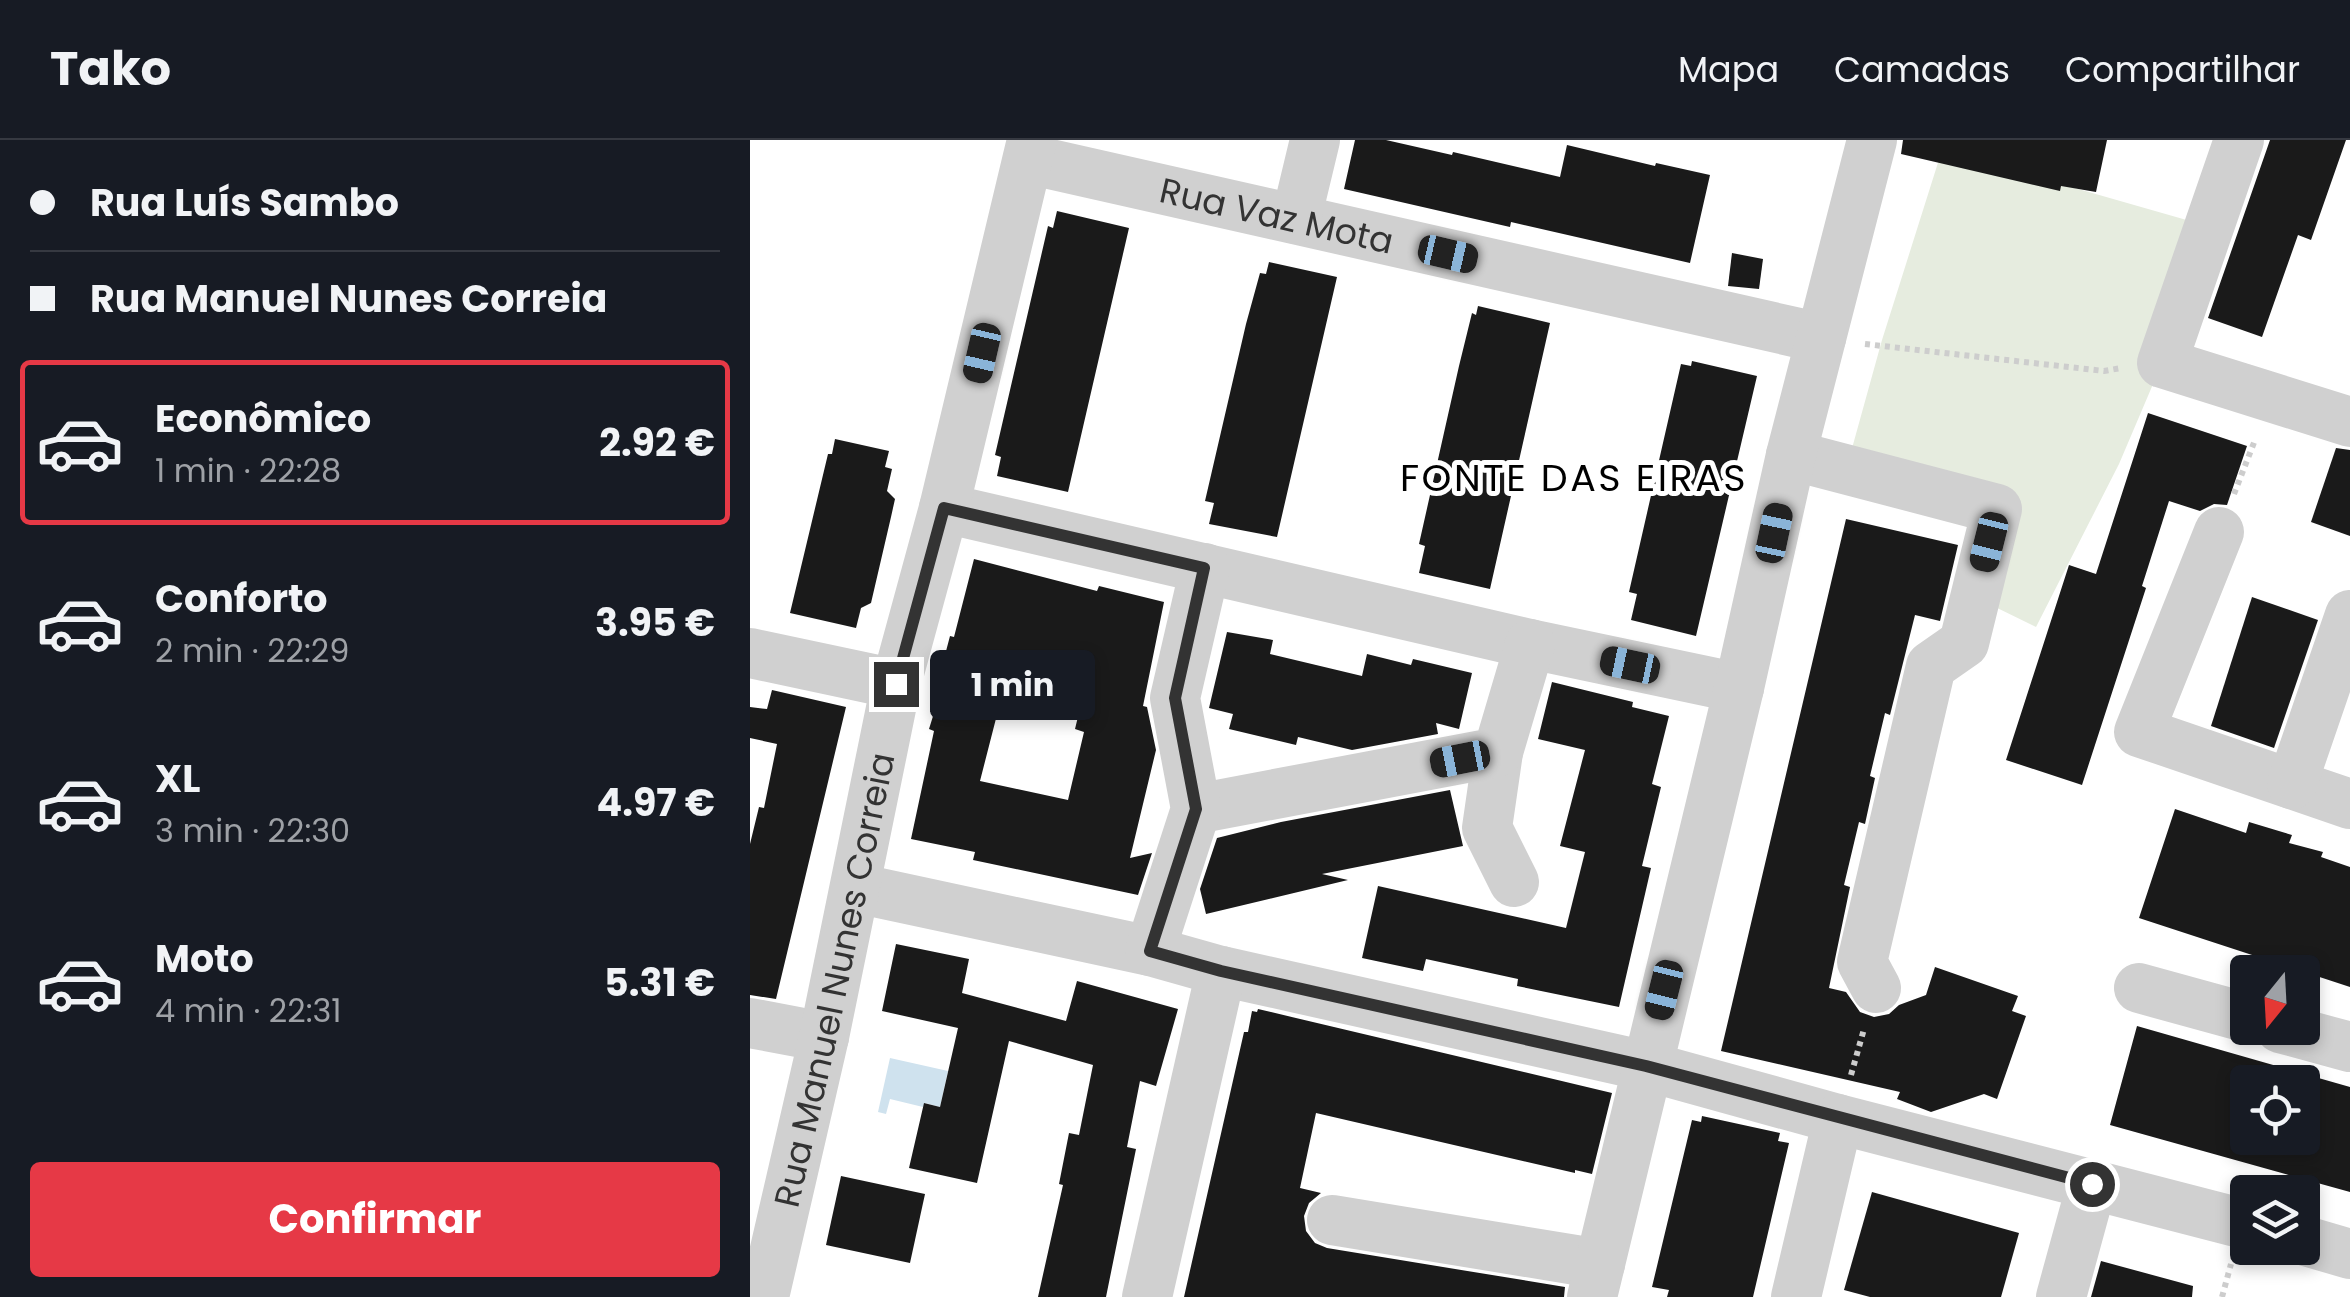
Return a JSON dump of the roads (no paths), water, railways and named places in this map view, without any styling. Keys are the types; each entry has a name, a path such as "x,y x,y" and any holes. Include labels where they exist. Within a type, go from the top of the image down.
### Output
{"street":[{"path":"1296,219 1315,140"},
{"path":"1332,1220 1596,1280 1740,688 1791,455 1872,140"},
{"path":"2239,140 2162,362 2350,422"},
{"name":"Rua Vaz Mota","path":"1030,150 1296,219 1820,338"},
{"name":"Rua Manuel Nunes Correia","path":"764,1297 824,1037 896,684 944,508 1030,150"},
{"path":"1791,455 1997,509 1964,643 1931,666 1862,962 1876,988"},
{"path":"944,508 1530,644 1740,688"},
{"path":"2218,532 2139,732 2350,804"},
{"path":"1150,951 1196,809 1175,698 1204,568"},
{"path":"2292,784 2350,615"},
{"path":"1514,882 1487,828 1498,752 1530,644"},
{"path":"750,653 896,684"},
{"path":"1196,809 1498,752"},
{"path":"856,888 1150,951 1221,971 1646,1066 2230,1219"},
{"path":"1147,1297 1221,971"},
{"path":"2139,988 2230,1013"},
{"path":"750,1023 824,1037"},
{"path":"2320,1039 2350,1048"},
{"path":"1796,1297 1838,1119"},
{"path":"2061,1297 2092,1184"},
{"path":"2320,1245 2350,1254"}],"water":[{"path":"890,1058 948,1071 940,1107 890,1099 886,1114 878,1112"}],"district":[{"name":"FONTE DAS EIRAS","path":"1574,477"}]}
